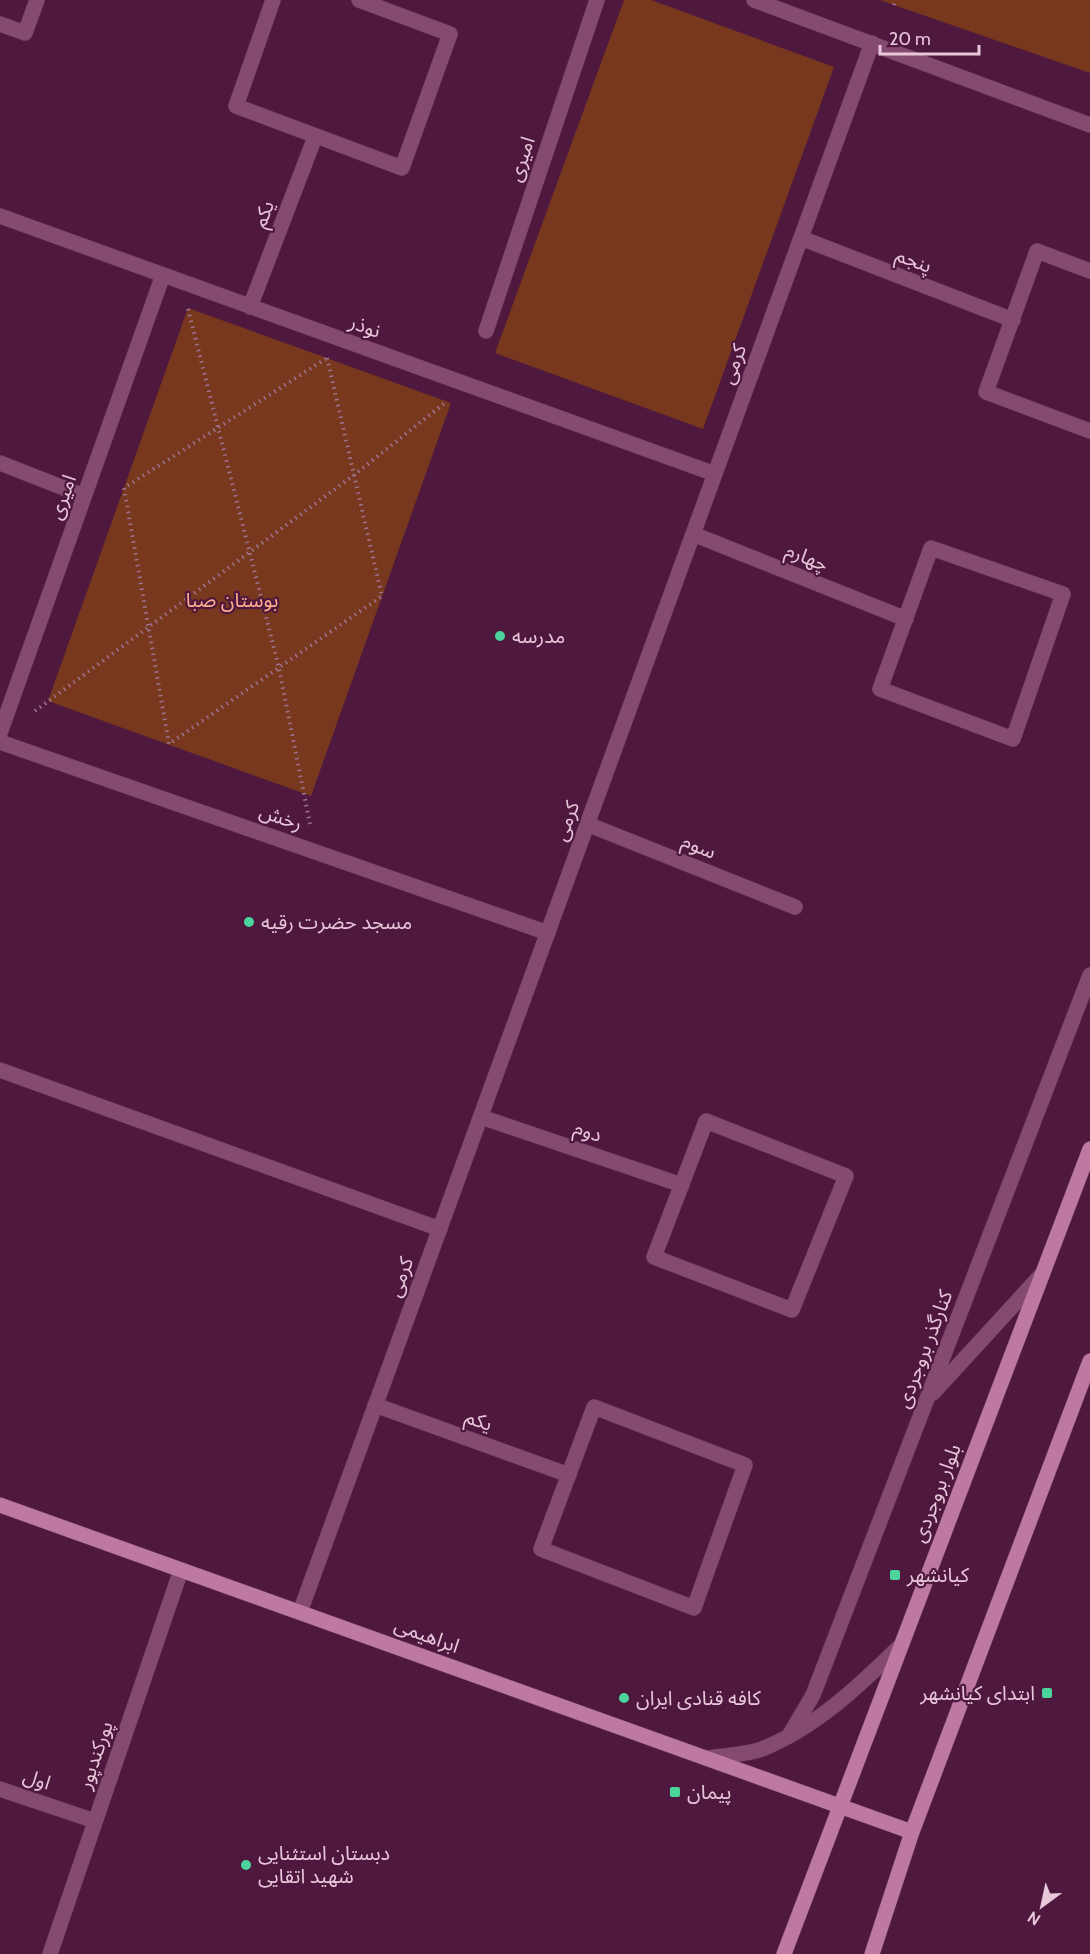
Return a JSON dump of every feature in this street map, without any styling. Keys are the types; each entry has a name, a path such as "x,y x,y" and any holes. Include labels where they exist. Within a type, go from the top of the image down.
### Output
{"main road":[{"name":"بلوار بروجردی","path":"784,1954 1090,1149"},
{"path":"872,1954 912,1832 1090,1360"},
{"name":"ابراهیمی","path":"0,1505 912,1832"}],"street":[{"path":"0,24 25,33 37,0"},
{"path":"273,0 236,106 402,168 450,34 359,0"},
{"name":"امیری","path":"486,331 597,0"},
{"path":"754,0 1090,124"},
{"name":"کرمی","path":"300,1612 872,43"},
{"name":"یکم","path":"250,307 315,137"},
{"name":"نوذر","path":"0,216 715,474"},
{"name":"پنجم","path":"801,238 1013,320"},
{"path":"1090,271 1036,251 986,392 1090,431"},
{"name":"امیری","path":"0,733 163,275"},
{"path":"0,464 84,496"},
{"name":"چهارم","path":"693,534 906,619"},
{"path":"931,548 1063,594 1013,739 880,690 906,619 931,548"},
{"name":"رخش","path":"0,741 548,933"},
{"name":"سوم","path":"587,824 795,907"},
{"name":"کنارگذر بروجردی","path":"790,1734 813,1695 1090,975"},
{"path":"0,1070 440,1229"},
{"name":"دوم","path":"481,1117 682,1185"},
{"path":"706,1121 846,1176 792,1310 654,1257 682,1185 706,1121"},
{"path":"927,1400 1043,1273"},
{"name":"یکم","path":"375,1406 569,1475"},
{"path":"594,1407 745,1466 694,1608 540,1550 569,1475 594,1407"},
{"name":"پورکندپور","path":"50,1954 181,1570"},
{"path":"708,1758 761,1750 790,1734 854,1691 899,1647"},
{"name":"اول","path":"0,1789 95,1821"}],"path":[{"path":"163,275 188,308 279,668 315,851"},
{"path":"327,358 382,596 169,744 124,488 218,428 327,358"},
{"path":"32,714 354,475 468,385"}],"green space":[{"path":"624,0 651,0 834,67 703,429 495,353"},
{"path":"880,0 1090,0 1090,73 894,5"},
{"name":"بوستان صبا","path":"188,308 451,403 311,796 48,701"}],"place":[{"name":"مدرسه","path":"500,636"},
{"name":"مسجد حضرت رقیه","path":"249,922"},
{"name":"کیانشهر","path":"895,1575"},
{"name":"ابتدای کیانشهر","path":"1047,1693"},
{"name":"کافه قنادی ایران","path":"624,1698"},
{"name":"پیمان","path":"675,1792"},
{"name":"دبستان استثنایی شهید اتقایی","path":"246,1865"}]}
